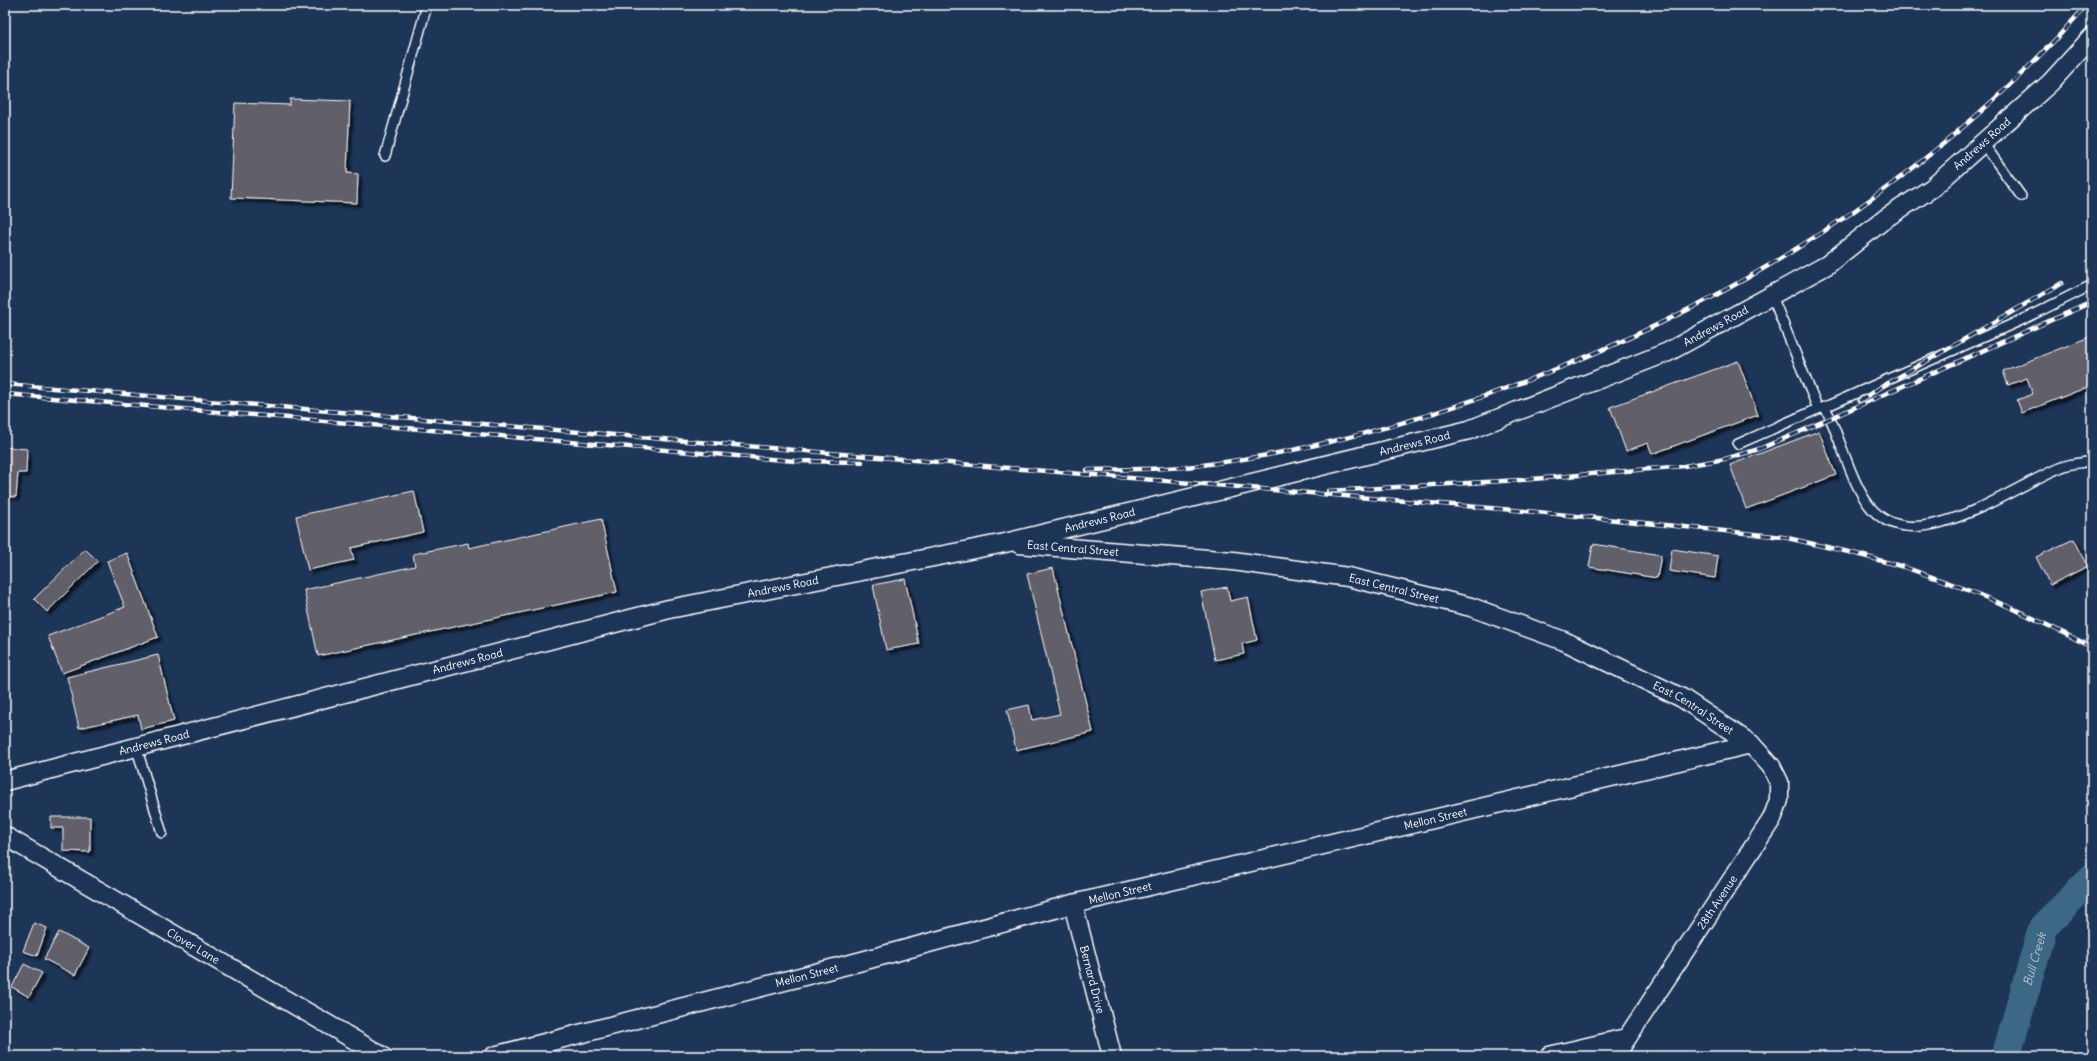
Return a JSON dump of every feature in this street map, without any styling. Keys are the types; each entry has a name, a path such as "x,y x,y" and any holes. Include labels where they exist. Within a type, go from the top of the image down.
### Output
{"street":[{"name":"Andrews Road","path":"5,781 669,609 1005,542 1469,430 1668,352 1827,265 1886,218 1932,188 2050,83 2092,38"},
{"name":"East Central Street","path":"1005,542 1233,561 1341,576 1471,607 1564,641 1682,698 1751,744"},
{"name":"Mellon Street","path":"494,1056 854,963 1073,904 1751,744"},
{"name":"28th Avenue","path":"1615,1056 1772,819 1779,800 1779,782 1771,766 1751,744"},
{"name":"Clover Lane","path":"5,836 382,1056"},
{"name":"Bernard Drive","path":"1073,904 1112,1056"},
{"path":"1549,1056 1626,1038"}],"lane":[{"path":"385,156 427,5"},
{"path":"1983,143 2021,196"},
{"path":"1738,444 2024,319 2092,286"},
{"path":"1772,296 1861,493 1872,510 1898,526 1930,526 1951,520 2064,466 2092,461"},
{"path":"136,746 162,833"}],"building":[{"path":"290,99 350,101 347,173 358,174 357,203 231,198 235,103 290,105"},
{"path":"2092,336 2092,392 2090,386 2022,413 2017,400 2033,394 2027,378 2008,385 2003,371"},
{"path":"1738,361 1758,415 1652,454 1648,443 1626,451 1610,407"},
{"path":"1819,431 1836,475 1746,509 1730,465"},
{"path":"5,447 27,449 26,473 18,473 16,497 5,496"},
{"path":"414,491 423,532 351,548 354,560 308,570 296,516"},
{"path":"601,519 617,592 318,656 304,590 415,566 413,554 468,543 469,548"},
{"path":"2074,539 2088,566 2050,585 2036,557"},
{"path":"1593,544 1661,555 1657,578 1589,567"},
{"path":"85,549 98,561 47,612 34,599"},
{"path":"1672,549 1718,556 1715,578 1669,571"},
{"path":"127,553 158,637 62,673 48,636 125,607 107,561"},
{"path":"1053,568 1093,732 1016,750 1007,710 1029,705 1032,720 1060,714 1027,574"},
{"path":"905,579 919,644 886,650 873,585"},
{"path":"1227,587 1230,601 1248,597 1257,640 1242,644 1244,654 1215,660 1201,592"},
{"path":"158,655 174,721 141,729 138,715 79,728 67,677"},
{"path":"51,817 90,817 90,852 63,851 63,828 51,828"},
{"path":"34,923 47,928 37,956 23,951"},
{"path":"59,932 89,948 75,975 44,959"},
{"path":"24,964 42,973 29,997 12,987"}],"waterway":[{"name":"Bull Creek","path":"2006,1056 2043,927 2092,879"}],"railway":[{"path":"1087,470 1154,469 1195,466 1239,460 1325,443 1411,420 1495,393 1614,345 1690,309 1763,269 1834,224 1902,176 1967,123 2029,66 2087,5"},
{"path":"1859,401 2062,283"},
{"path":"1328,491 1521,480 1684,466 1725,459 1759,449 1795,434 2092,302"},
{"path":"5,384 1537,512 1783,537 1853,553 1904,567 1955,585 2012,608 2092,647"},
{"path":"5,394 795,461 862,462"}]}
